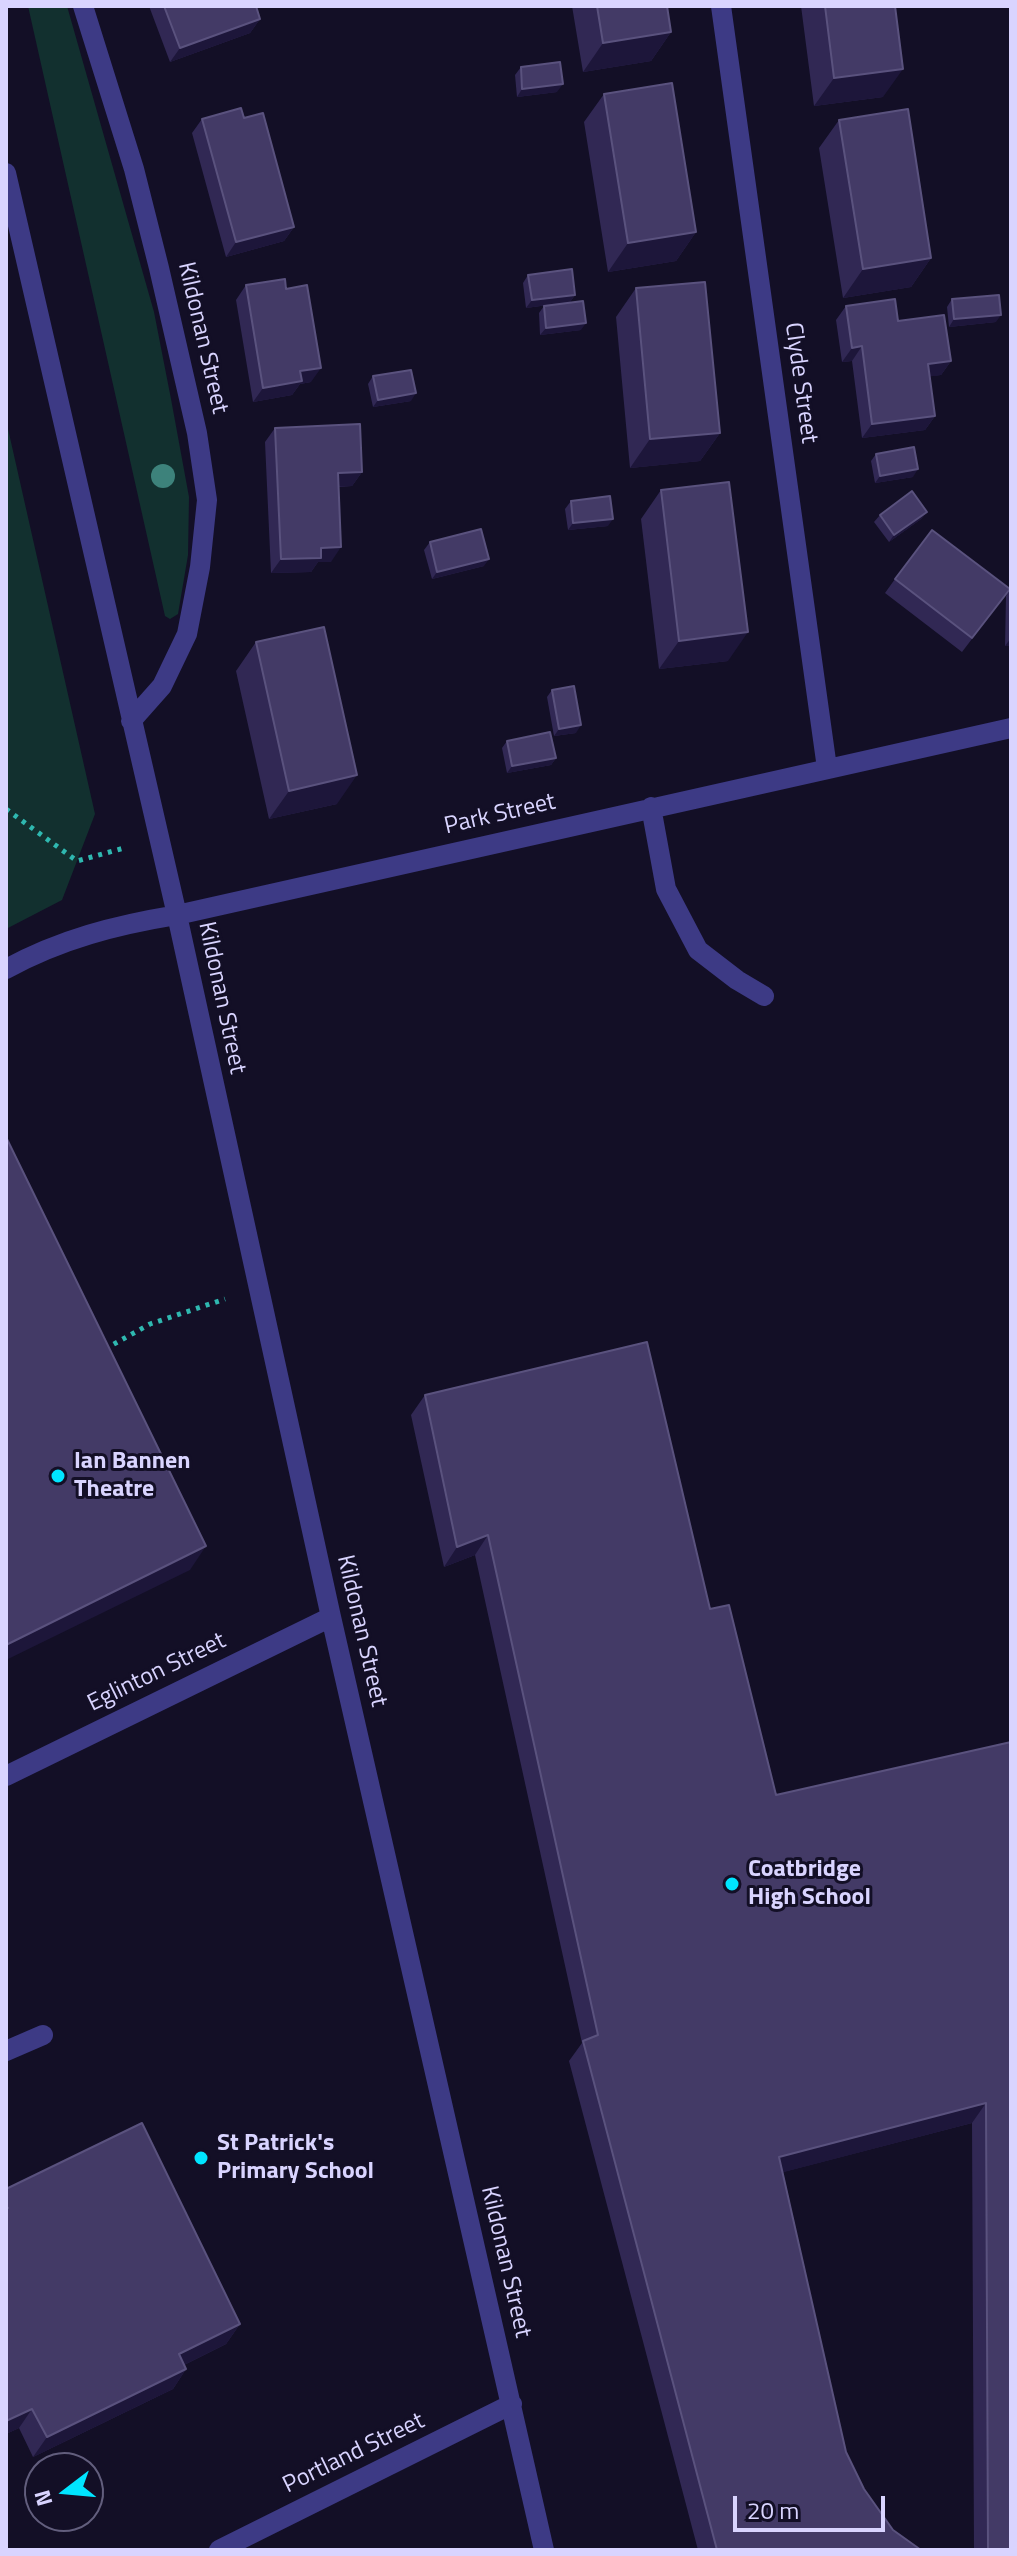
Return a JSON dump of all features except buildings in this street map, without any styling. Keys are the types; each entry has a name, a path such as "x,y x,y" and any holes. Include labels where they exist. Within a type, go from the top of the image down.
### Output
{"street":[{"name":"Kildonan Street","path":"83,6 134,169 197,433 207,500 200,567 187,634 162,686 131,721"},
{"name":"Clyde Street","path":"721,6 827,768"},
{"name":"Kildonan Street","path":"6,173 160,839 331,1617 544,2550"},
{"name":"Park Street","path":"6,969 75,937 119,925 177,915 1011,728"},
{"path":"651,807 666,889 698,950 764,996"},
{"name":"Eglinton Street","path":"6,1776 331,1617"},
{"path":"6,2051 43,2035"},
{"name":"Portland Street","path":"219,2550 512,2404"}],"path":[{"path":"6,809 77,861 160,839"},
{"path":"100,1352 150,1324 258,1288"}],"green space":[{"path":"28,6 67,6 154,312 189,497 188,555 178,614 170,619 165,616"},
{"path":"6,420 95,814 62,900 6,929"}],"place":[{"name":"Ian Bannen Theatre","path":"58,1476"},
{"name":"Coatbridge High School","path":"732,1884"},
{"name":"St Patrick's Primary School","path":"201,2158"}]}
